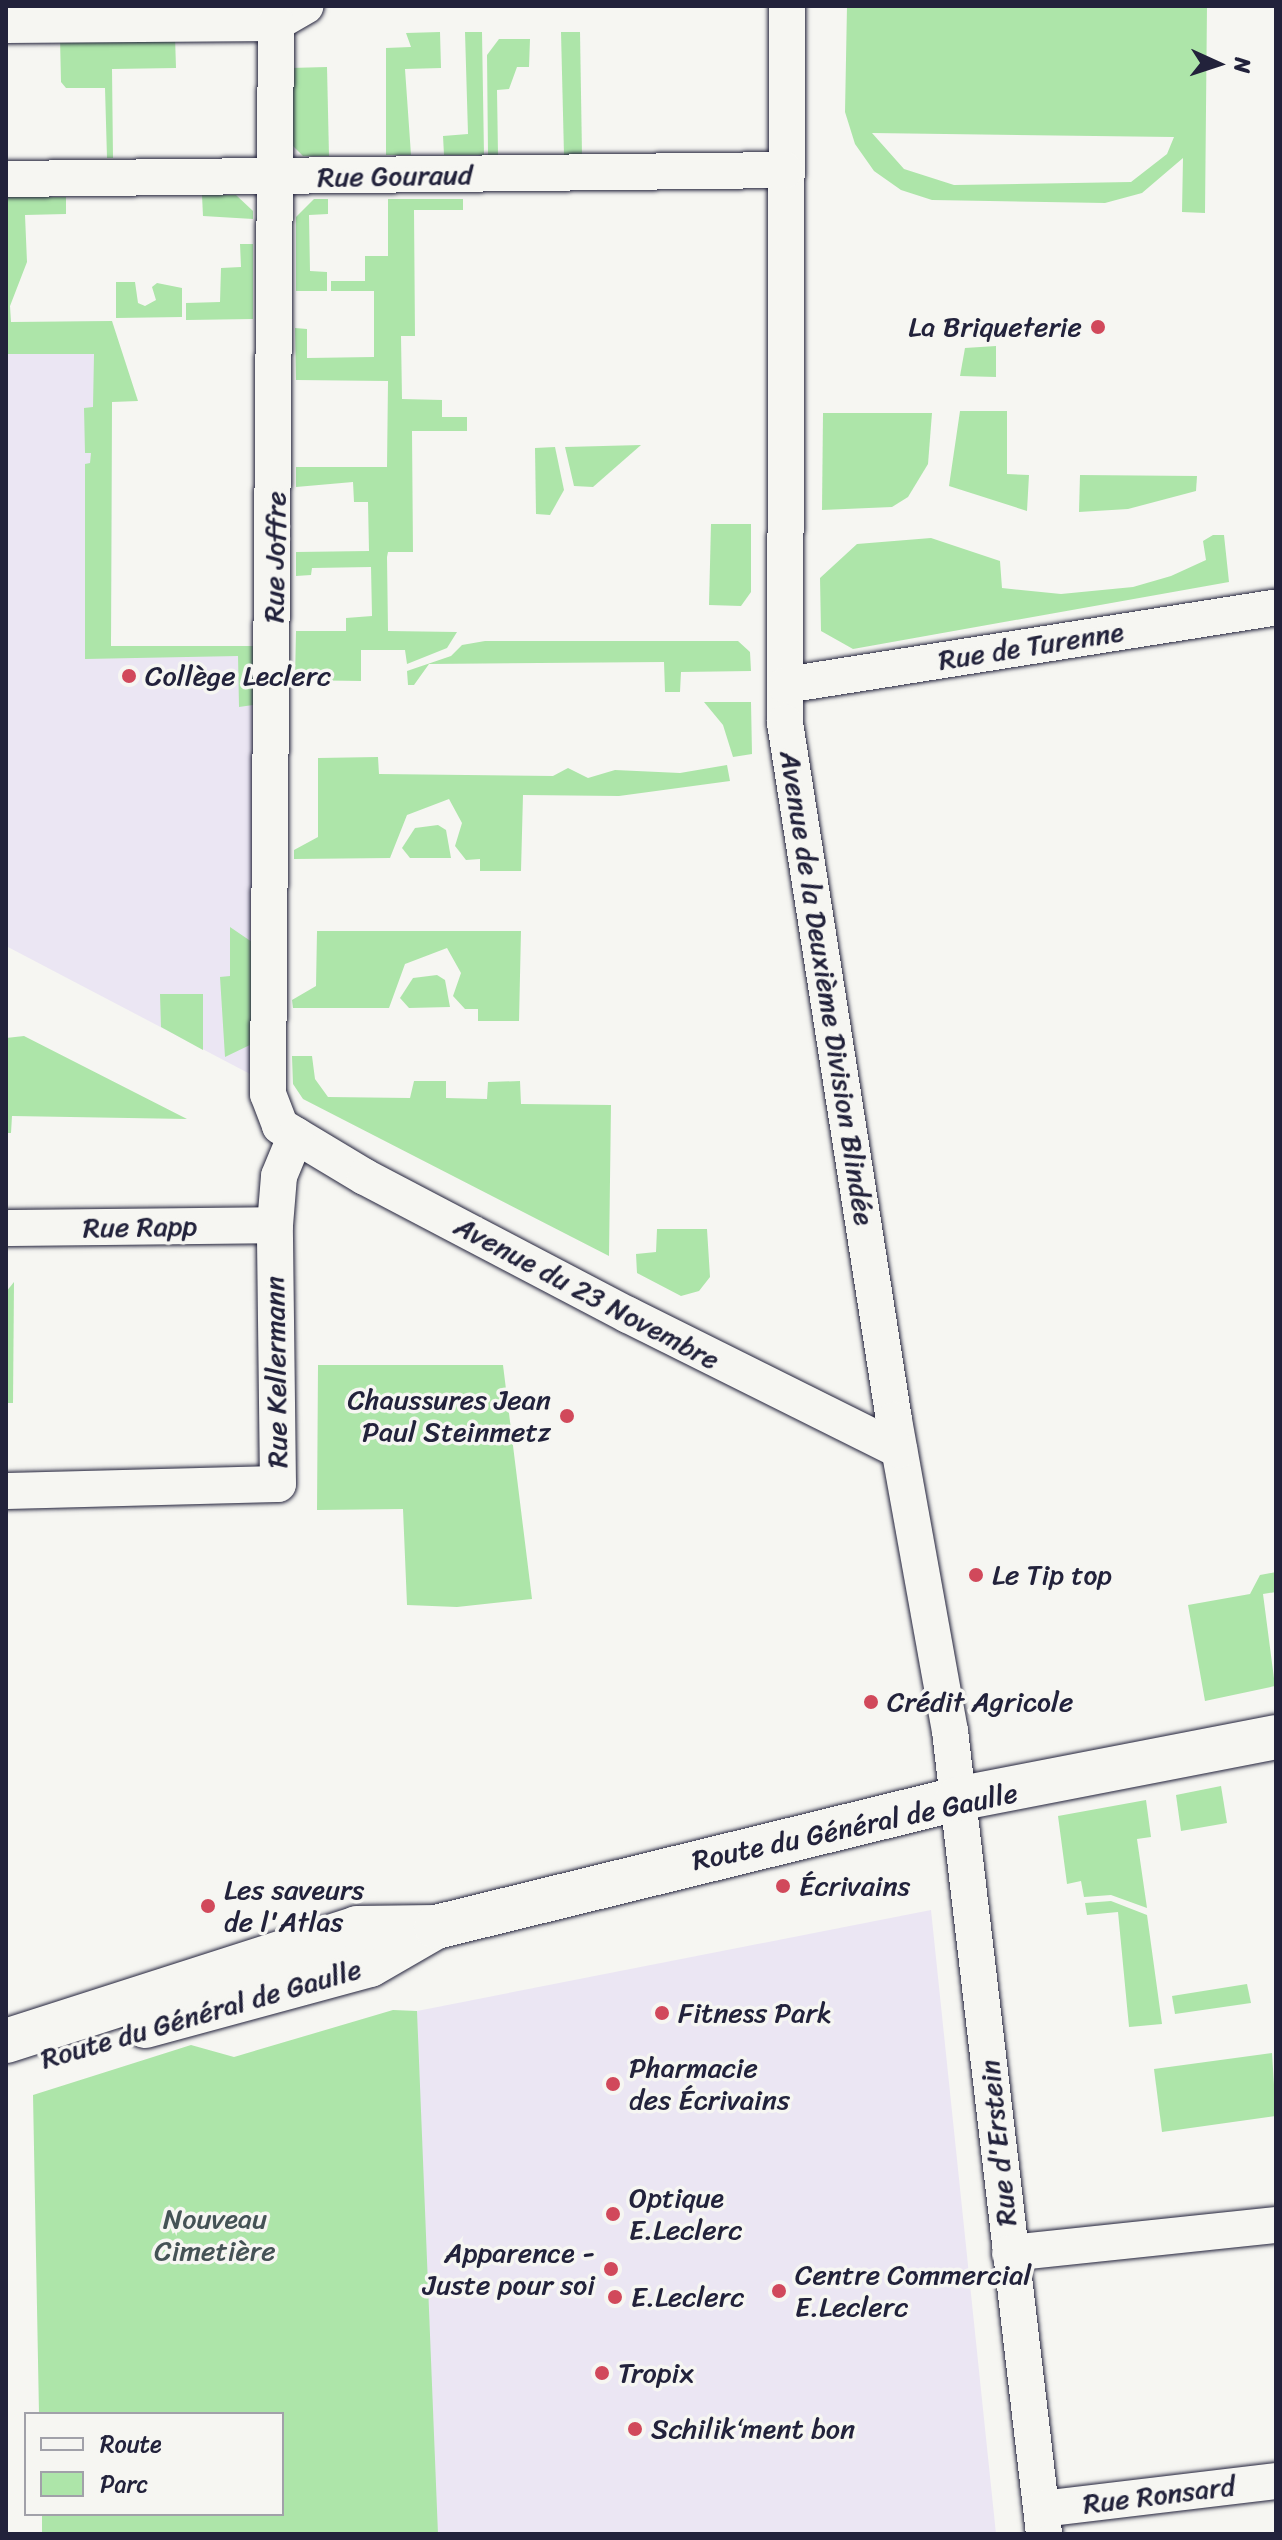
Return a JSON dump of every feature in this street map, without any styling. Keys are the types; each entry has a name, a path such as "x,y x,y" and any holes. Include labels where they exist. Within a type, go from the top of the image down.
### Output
{"main road":[{"name":"Route du Général de Gaulle","path":"6,2041 357,1928 436,1927 957,1799 1276,1737"},
{"name":"Route du Général de Gaulle","path":"6,2072 169,2018 370,1965 436,1927"}],"street":[{"name":"Avenue de la Deuxième Division Blindée","path":"787,6 785,723 957,1799"},
{"path":"6,25 290,14"},
{"name":"Rue Joffre","path":"288,1130 268,1094 275,178 290,14"},
{"name":"Rue Gouraud","path":"6,179 785,170"},
{"name":"Rue de Turenne","path":"786,685 1276,607"},
{"name":"Rue Kellermann","path":"6,1491 278,1484 275,1225 279,1176 288,1130"},
{"name":"Avenue du 23 Novembre","path":"288,1130 628,1315 899,1450"},
{"name":"Rue Rapp","path":"6,1228 275,1225"},
{"name":"Rue d'Erstein","path":"957,1799 1043,2522"},
{"path":"1010,2253 1276,2225"},
{"name":"Rue Ronsard","path":"1043,2522 1276,2481"}],"shaded area":[{"name":"Collège Leclerc","path":"112,321 111,646 253,646 252,1075 6,946 6,323"},
{"path":"931,1910 996,2534 421,2534 417,2011"}],"green space":[{"path":"847,6 1207,6 1205,213 1182,212 1183,158 1142,193 1105,203 932,200 901,190 874,171 855,144 845,112","holes":["872,133 1174,137 1167,154 1131,182 954,185 904,169"]},
{"path":"440,32 441,68 405,69 411,155 386,155 386,48 411,47 406,33"},
{"path":"465,32 482,32 484,155 444,155 443,136 468,134"},
{"path":"561,32 580,32 582,155 564,155"},
{"path":"175,36 176,68 112,69 113,158 107,158 105,88 66,88 61,82 60,38"},
{"path":"499,39 530,39 529,67 517,67 509,89 497,90 498,155 488,155 487,55"},
{"path":"327,67 329,156 303,156 290,143 290,68"},
{"path":"202,195 236,195 253,211 253,219 203,216"},
{"path":"6,197 66,197 66,214 25,215 27,262 10,306 11,322 112,321 138,401 112,402 111,646 253,646 253,705 239,707 238,656 85,659 85,464 90,463 91,453 85,453 84,408 93,407 94,354 6,354"},
{"path":"314,199 328,199 328,214 309,215 310,271 327,272 327,291 296,291 296,217"},
{"path":"388,199 463,199 463,210 414,210 415,336 401,336 402,399 442,400 442,417 467,417 467,431 412,431 413,552 388,552 387,557 388,631 457,632 447,648 407,664 405,650 361,650 361,681 295,680 296,631 346,631 346,618 372,616 371,567 312,568 311,575 296,576 296,552 369,551 368,502 354,502 353,482 296,487 296,467 387,467 388,381 296,380 295,328 307,329 307,358 374,357 374,291 331,291 331,281 365,281 365,256 388,256"},
{"path":"240,244 253,244 253,319 186,320 186,303 220,302 221,268 241,267"},
{"path":"116,282 135,282 138,303 145,306 156,300 152,287 157,283 182,288 182,317 116,318"},
{"path":"996,346 996,377 960,376 965,348"},
{"path":"960,411 1007,411 1007,474 1029,475 1027,511 949,486"},
{"path":"823,413 932,413 928,464 908,497 892,507 822,510"},
{"path":"641,445 593,487 574,486 565,447"},
{"path":"555,447 564,490 550,515 536,514 535,448"},
{"path":"1080,475 1197,476 1196,491 1128,509 1079,512"},
{"path":"711,524 751,524 751,592 741,606 709,605"},
{"path":"1213,535 1224,535 1229,582 853,649 821,631 820,578 857,544 931,538 1000,561 1002,588 1061,594 1133,587 1171,576 1206,560 1203,541"},
{"path":"485,641 738,641 750,652 751,671 681,672 680,692 665,692 664,662 429,664 414,685 408,685 407,671 451,656 462,645"},
{"path":"704,702 751,702 752,754 733,757 723,725"},
{"path":"378,757 379,774 553,776 568,768 588,778 615,770 680,773 727,765 730,781 619,796 523,795 521,871 480,871 480,859 466,860 455,846 462,823 449,799 407,815 390,858 294,859 294,850 318,837 318,758"},
{"path":"438,825 446,830 451,858 410,858 402,848 415,828"},
{"path":"230,927 252,942 252,1044 225,1057 220,977 230,976"},
{"path":"317,931 521,931 519,1021 478,1021 478,1009 465,1009 453,996 461,973 447,948 405,964 389,1008 293,1008 292,1000 316,986"},
{"path":"437,975 445,980 450,1007 409,1008 400,998 413,978"},
{"path":"160,994 203,994 203,1050 161,1027"},
{"path":"24,1036 187,1119 12,1116 11,1133 6,1133 6,1038"},
{"path":"292,1056 312,1056 315,1079 328,1097 410,1098 414,1081 446,1081 446,1098 487,1099 488,1082 520,1081 521,1104 611,1105 609,1256 303,1099 293,1084"},
{"path":"657,1229 707,1229 710,1277 699,1291 681,1296 637,1273 636,1254 656,1252"},
{"path":"14,1282 13,1403 6,1403 6,1292"},
{"path":"318,1365 503,1365 532,1599 457,1607 407,1605 403,1509 317,1510"},
{"path":"1276,1572 1276,1592 1263,1594 1275,1686 1205,1701 1188,1605 1250,1594 1260,1575"},
{"path":"1221,1786 1227,1823 1181,1831 1176,1795"},
{"path":"1146,1800 1151,1837 1137,1839 1147,1908 1111,1895 1084,1897 1081,1881 1067,1884 1058,1816"},
{"path":"1111,1901 1147,1915 1162,2024 1129,2027 1118,1912 1087,1915 1085,1903"},
{"path":"1247,1984 1251,2003 1175,2014 1172,1996"},
{"name":"Nouveau Cimetière","path":"393,2010 417,2011 438,2534 42,2534 42,2516 284,2516 284,2412 39,2412 33,2095 191,2045 234,2057"},
{"path":"1272,2053 1276,2116 1162,2132 1154,2069"}],"place":[{"name":"La Briqueterie","path":"1098,327"},
{"name":"Collège Leclerc","path":"129,676"},
{"name":"Chaussures Jean Paul Steinmetz","path":"567,1416"},
{"name":"Le Tip top","path":"976,1575"},
{"name":"Crédit Agricole","path":"871,1702"},
{"name":"Écrivains","path":"783,1886"},
{"name":"Les saveurs de l'Atlas","path":"208,1906"},
{"name":"Fitness Park","path":"662,2013"},
{"name":"Pharmacie des Écrivains","path":"613,2084"},
{"name":"Optique E.Leclerc","path":"613,2214"},
{"name":"Apparence - Juste pour soi","path":"611,2269"},
{"name":"Centre Commercial E.Leclerc","path":"779,2291"},
{"name":"E.Leclerc","path":"615,2297"},
{"name":"Tropix","path":"602,2373"},
{"name":"Schilik‘ment bon","path":"635,2429"}]}
